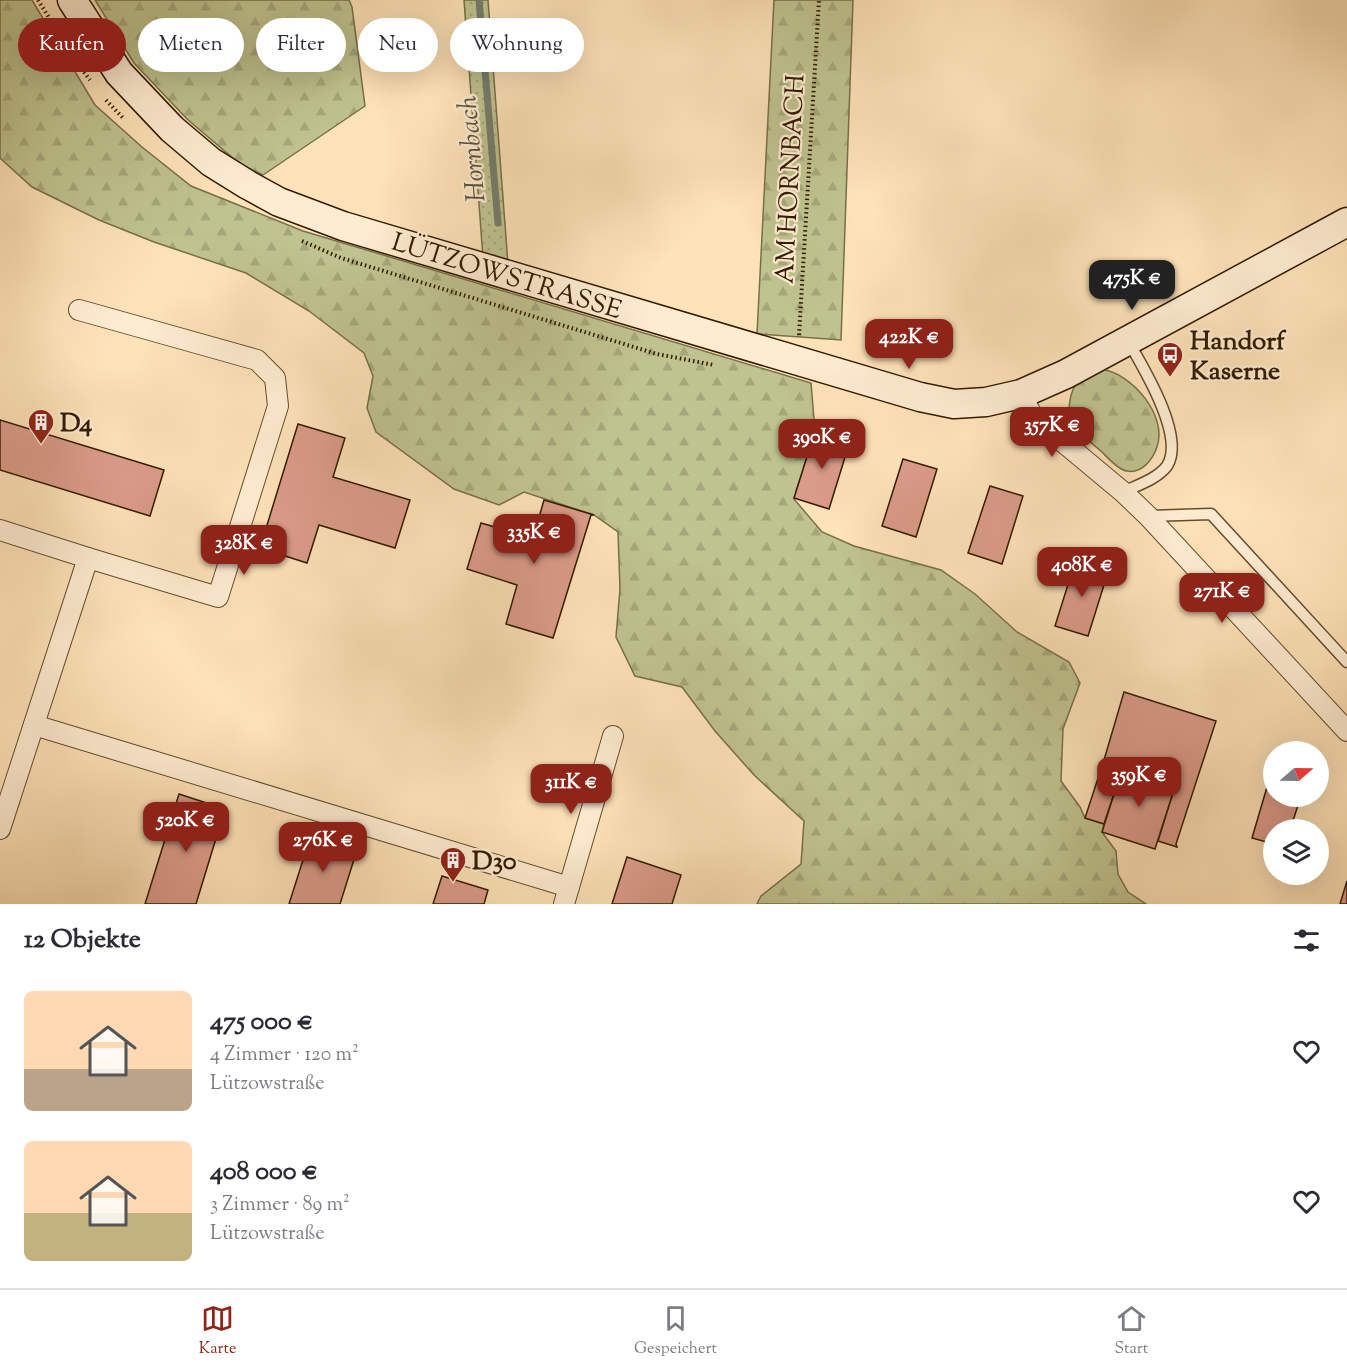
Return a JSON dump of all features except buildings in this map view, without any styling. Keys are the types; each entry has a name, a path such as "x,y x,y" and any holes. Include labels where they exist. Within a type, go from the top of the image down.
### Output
{"street":[{"name":"LÜTZOWSTRASSE","path":"72,0 119,73 172,129 211,162 279,202 343,226 921,397 954,404 986,402 1021,394 1065,374 1347,222"},
{"path":"0,530 218,597 278,406 275,378 256,360 79,310"},
{"path":"1021,394 1033,417 1123,492 1148,516 1347,731"},
{"path":"0,829 88,558"},
{"path":"34,725 567,896 613,736"}],"lane":[{"path":"1123,492 1151,479 1166,468 1172,456 1171,436 1166,418 1128,340"},
{"path":"1148,516 1211,514 1347,662"}],"path":[{"name":"AM HORNBACH","path":"798,361 819,0"}],"green space":[{"path":"0,0 32,0 43,18 18,18 18,72 75,72 95,105 191,186 303,231 811,383 815,431 794,499 822,532 854,546 941,570 975,594 1017,632 1069,662 1080,683 1063,729 1061,781 1085,818 1104,824 1102,832 1116,851 1118,874 1128,892 1146,904 757,904 761,896 801,864 804,821 754,775 715,731 682,687 635,676 616,637 620,589 618,532 594,515 524,492 499,505 454,489 376,432 367,408 373,376 364,353 309,311 246,273 154,242 99,220 32,187 0,158"},
{"path":"95,0 349,0 352,7 358,72 361,72 365,106 263,175 240,164 187,119 143,72 244,72 244,18 138,18 138,67 126,50 126,18 106,18"},
{"path":"464,0 488,0 489,18 465,18"},
{"path":"774,0 853,0 841,340 757,334"},
{"path":"469,72 493,72 508,264 483,258"},
{"path":"1101,369 1113,372 1135,387 1145,398 1157,422 1159,435 1155,452 1146,465 1137,470 1127,471 1117,466 1083,436 1070,417 1072,391 1082,379"}],"waterway":[{"name":"Hornbach","path":"479,0 498,223"}],"place":[{"name":"Handorf Kaserne","path":"1170,378"},
{"name":"D4","path":"41,445"},
{"name":"D30","path":"453,883"}]}
